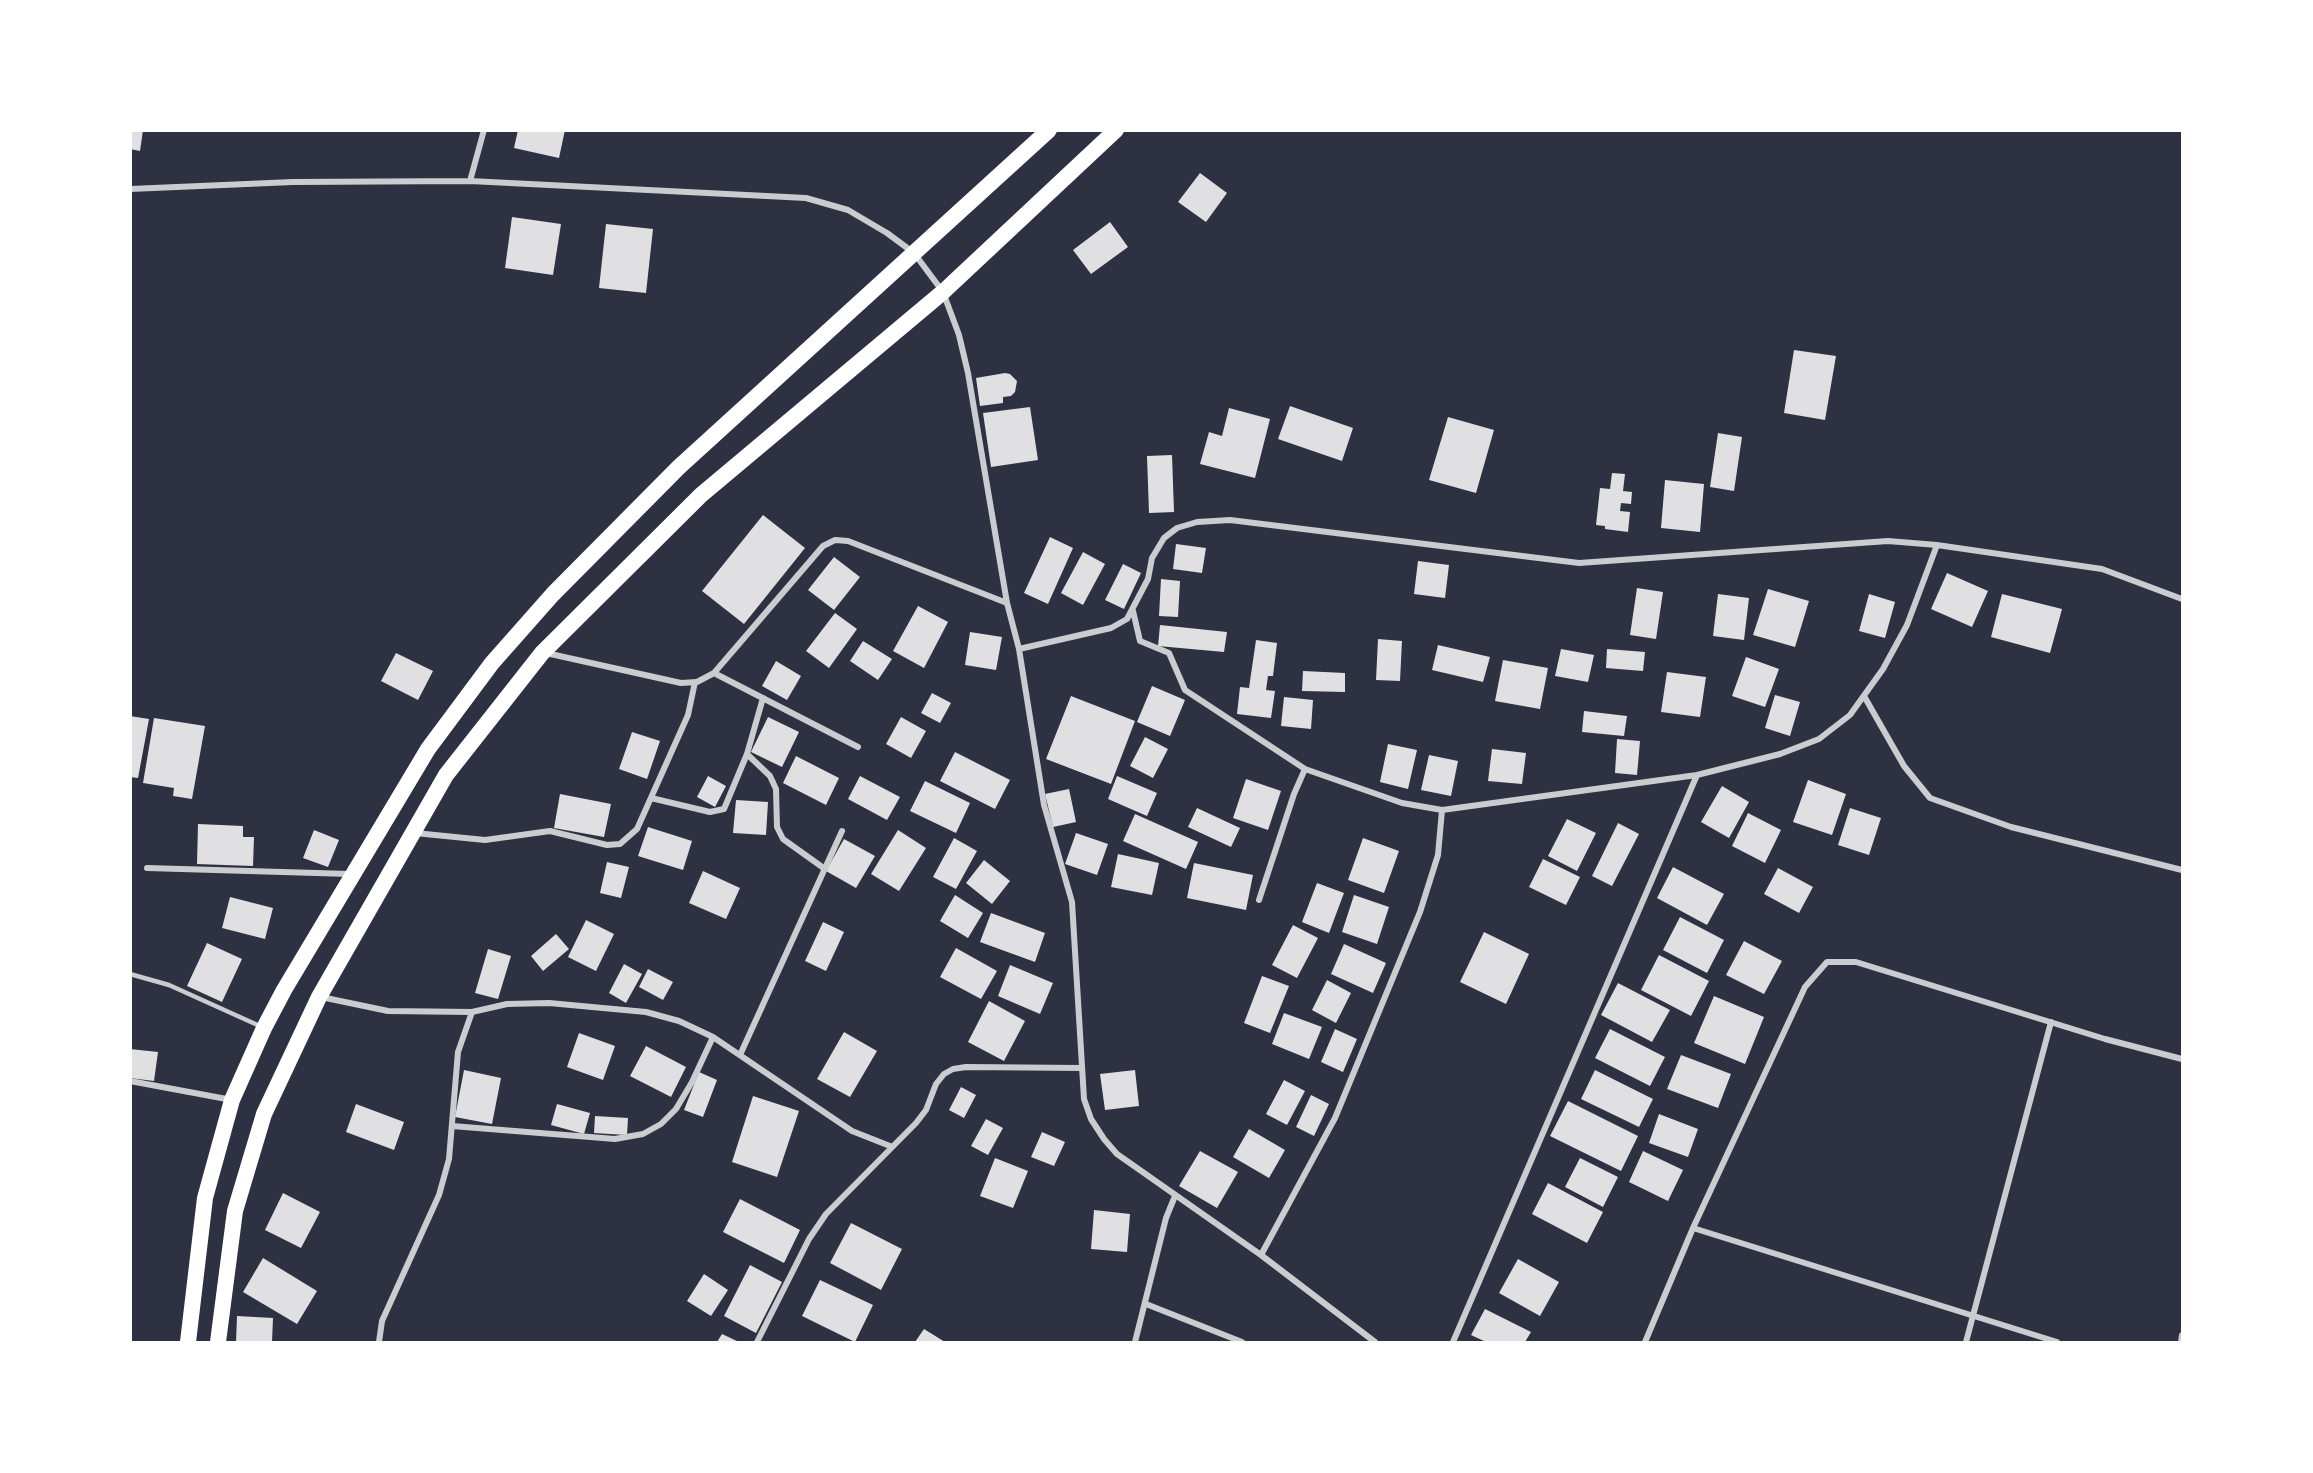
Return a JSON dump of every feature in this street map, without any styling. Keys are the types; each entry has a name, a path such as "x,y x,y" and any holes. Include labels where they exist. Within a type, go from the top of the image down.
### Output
{"highway":[{"path":"188,1342 205,1198 232,1100 264,1028 428,749 492,663 553,594 679,467 1049,130"},
{"path":"218,1342 235,1211 264,1114 319,997 446,775 542,653 701,495 943,292 1116,130"}],"street":[{"path":"470,181 484,130"},
{"path":"130,189 293,182 470,181 806,198 848,210 887,233 914,253 943,292 959,335 968,373 1044,805 1072,902 1084,1099 1091,1119 1104,1140 1117,1154 1261,1255 1376,1342"},
{"path":"1018,649 1111,628 1127,619 1148,579 1152,558 1164,538 1177,528 1197,522 1230,520 1579,563 1888,541 1937,545 2102,569 2182,599"},
{"path":"542,653 681,683 695,682 714,673 823,546 835,540 848,540 1007,603"},
{"path":"1133,611 1140,641 1169,652 1185,690 1305,769 1402,803 1442,810 1697,775 1780,754 1819,739 1850,715 1883,669 1907,625 1937,545"},
{"path":"714,673 858,747"},
{"path":"412,833 485,840 550,831 607,845 620,844 637,829 688,715 695,682"},
{"path":"1864,696 1904,766 1930,798 2011,827 2182,870"},
{"path":"651,798 718,812 724,809 730,801 747,754 763,698"},
{"path":"747,754 770,776 776,789 777,827 783,839 825,869"},
{"path":"1259,900 1294,794 1305,769"},
{"path":"1453,1342 1697,775"},
{"path":"1261,1255 1335,1118 1415,923 1438,855 1442,810"},
{"path":"740,1055 842,831"},
{"path":"147,868 294,870 353,875"},
{"path":"1645,1342 1693,1228 1805,987 1827,962 1856,962 2051,1022 2182,1059"},
{"path":"319,997 388,1011 472,1012 507,1004 549,1003 646,1012 679,1021 713,1037 852,1131 890,1146"},
{"path":"379,1342 382,1321 439,1195 449,1159 458,1052 472,1012"},
{"path":"1966,1342 1971,1316 2051,1022"},
{"path":"452,1126 615,1138 643,1134 661,1124 676,1109 692,1083 713,1037"},
{"path":"758,1342 809,1239 826,1214 890,1146 916,1124 926,1110 936,1084 953,1069 1082,1068"},
{"path":"130,1081 232,1100"},
{"path":"1135,1342 1166,1218 1174,1196"},
{"path":"1693,1228 2057,1342"},
{"path":"1146,1304 1242,1342"},
{"path":"2181,1342 2182,1335"}],"lane":[{"path":"130,974 169,985 264,1028"}],"building":[{"path":"130,130 143,130 140,151 130,149"},
{"path":"518,130 565,130 559,158 514,148"},
{"path":"1200,173 1227,193 1206,222 1178,202"},
{"path":"512,217 561,224 553,275 505,268"},
{"path":"1110,222 1128,247 1091,274 1073,250"},
{"path":"606,224 653,229 646,293 599,288"},
{"path":"1794,350 1836,356 1825,420 1784,413"},
{"path":"1010,374 1017,381 1015,392 1011,396 1003,397 1003,403 980,406 976,378"},
{"path":"1290,406 1353,428 1342,461 1278,439"},
{"path":"1030,407 1038,460 991,467 983,413"},
{"path":"1229,408 1270,419 1255,478 1200,464 1209,432 1222,436"},
{"path":"1448,417 1494,430 1476,493 1429,480"},
{"path":"1718,433 1742,437 1734,491 1710,487"},
{"path":"1172,455 1174,512 1149,513 1147,456"},
{"path":"1612,473 1625,474 1623,491 1632,492 1631,504 1621,503 1620,511 1630,512 1628,532 1605,529 1605,526 1596,525 1600,488 1610,489"},
{"path":"1665,480 1704,484 1700,532 1661,528"},
{"path":"763,515 805,548 744,624 702,591"},
{"path":"1050,537 1073,548 1048,604 1024,593"},
{"path":"1176,544 1206,548 1202,573 1173,569"},
{"path":"1083,552 1105,564 1083,605 1061,593"},
{"path":"834,557 860,577 834,610 808,590"},
{"path":"1418,561 1449,565 1445,598 1414,594"},
{"path":"1123,564 1141,573 1124,609 1105,600"},
{"path":"1947,573 1988,591 1972,627 1931,609"},
{"path":"1161,579 1180,581 1178,617 1159,616"},
{"path":"1637,588 1663,592 1656,639 1630,635"},
{"path":"1768,589 1809,601 1795,647 1753,635"},
{"path":"1718,594 1749,598 1744,640 1713,636"},
{"path":"1869,594 1895,602 1885,638 1859,631"},
{"path":"2002,594 2062,609 2050,653 1991,637"},
{"path":"918,606 948,622 924,668 893,651"},
{"path":"835,613 857,629 829,668 806,651"},
{"path":"1160,625 1227,632 1224,652 1158,646"},
{"path":"970,632 1002,637 996,670 965,665"},
{"path":"1378,639 1402,641 1400,681 1376,680"},
{"path":"1256,640 1277,643 1273,676 1268,676 1266,690 1275,691 1271,718 1237,714 1240,687 1249,688"},
{"path":"863,641 892,659 878,680 850,661"},
{"path":"1438,645 1490,657 1483,682 1432,670"},
{"path":"1561,649 1594,655 1588,682 1555,676"},
{"path":"1607,649 1645,652 1643,671 1606,668"},
{"path":"396,653 433,671 418,700 381,681"},
{"path":"1746,657 1779,669 1765,707 1732,696"},
{"path":"1503,660 1548,668 1540,709 1495,701"},
{"path":"776,661 801,676 787,700 762,686"},
{"path":"1303,671 1345,673 1345,692 1302,691"},
{"path":"1667,672 1706,677 1700,717 1661,712"},
{"path":"1152,686 1185,700 1170,736 1137,722"},
{"path":"932,693 951,703 940,723 921,713"},
{"path":"1775,695 1800,702 1790,736 1765,728"},
{"path":"1071,696 1135,721 1111,784 1046,759"},
{"path":"1284,697 1313,700 1311,729 1281,726"},
{"path":"1584,711 1627,716 1624,736 1582,732"},
{"path":"130,716 149,719 138,778 130,777"},
{"path":"768,717 799,732 782,767 751,752"},
{"path":"901,717 926,731 911,758 886,744"},
{"path":"154,718 205,726 192,799 173,796 174,788 143,783"},
{"path":"632,732 660,741 647,779 619,769"},
{"path":"1145,737 1168,749 1153,778 1130,766"},
{"path":"1617,739 1640,741 1637,775 1615,773"},
{"path":"1388,744 1417,750 1408,789 1380,782"},
{"path":"1492,749 1526,753 1522,784 1488,781"},
{"path":"955,752 1010,780 995,809 940,781"},
{"path":"1429,755 1458,761 1451,796 1421,790"},
{"path":"796,756 839,778 826,805 783,783"},
{"path":"708,776 726,786 715,807 697,797"},
{"path":"860,776 900,797 887,820 848,799"},
{"path":"1117,776 1157,793 1147,816 1108,799"},
{"path":"1246,779 1281,791 1268,830 1233,818"},
{"path":"1808,780 1846,794 1832,835 1793,822"},
{"path":"925,781 970,803 956,833 910,811"},
{"path":"1722,786 1749,802 1729,838 1701,822"},
{"path":"1069,789 1076,822 1053,827 1045,794"},
{"path":"560,794 611,804 604,837 554,828"},
{"path":"736,800 768,802 766,835 733,833"},
{"path":"1197,808 1240,828 1231,847 1188,827"},
{"path":"1850,808 1881,818 1869,855 1838,845"},
{"path":"1748,813 1781,830 1765,863 1732,846"},
{"path":"1135,814 1198,842 1186,869 1123,841"},
{"path":"1567,819 1596,833 1577,871 1548,856"},
{"path":"1618,823 1639,834 1612,886 1592,876"},
{"path":"198,824 243,826 243,837 254,837 253,866 197,864"},
{"path":"648,827 692,841 683,870 638,856"},
{"path":"314,830 339,840 328,867 303,858"},
{"path":"898,830 926,848 899,891 871,874"},
{"path":"1076,833 1108,844 1097,875 1065,864"},
{"path":"954,838 977,851 956,889 933,877"},
{"path":"1363,838 1399,851 1384,893 1348,880"},
{"path":"844,839 875,856 856,888 826,871"},
{"path":"1118,854 1159,863 1152,895 1111,887"},
{"path":"1543,859 1580,877 1566,905 1529,887"},
{"path":"984,860 1010,881 992,904 966,883"},
{"path":"607,862 629,867 621,898 600,893"},
{"path":"1194,863 1253,875 1246,910 1187,898"},
{"path":"1673,867 1724,894 1707,925 1657,898"},
{"path":"1778,868 1813,887 1799,913 1764,894"},
{"path":"703,871 740,888 726,919 689,903"},
{"path":"1317,883 1344,893 1329,933 1302,922"},
{"path":"955,895 983,913 968,938 940,921"},
{"path":"1354,895 1389,907 1377,944 1342,932"},
{"path":"230,897 273,908 265,939 222,928"},
{"path":"991,913 1045,933 1035,962 980,942"},
{"path":"1680,917 1724,940 1707,973 1663,950"},
{"path":"586,920 614,934 596,971 568,957"},
{"path":"823,922 844,932 826,971 805,961"},
{"path":"1293,925 1318,938 1297,978 1272,965"},
{"path":"1484,932 1529,954 1506,1004 1460,982"},
{"path":"556,934 569,949 543,971 531,956"},
{"path":"1744,941 1782,961 1764,994 1726,975"},
{"path":"207,943 242,959 222,1002 187,986"},
{"path":"1344,944 1386,963 1373,993 1331,974"},
{"path":"956,948 997,971 981,999 940,977"},
{"path":"488,949 511,956 498,999 475,993"},
{"path":"1659,955 1709,981 1691,1016 1641,990"},
{"path":"624,964 642,974 626,1003 609,993"},
{"path":"1010,965 1053,983 1040,1014 998,996"},
{"path":"648,969 673,982 663,1000 639,987"},
{"path":"1262,976 1289,986 1270,1033 1244,1023"},
{"path":"1327,980 1351,993 1336,1023 1312,1010"},
{"path":"1618,983 1670,1010 1652,1042 1601,1015"},
{"path":"1714,996 1764,1017 1745,1064 1694,1043"},
{"path":"989,1001 1025,1021 1004,1061 968,1042"},
{"path":"1284,1013 1322,1027 1309,1059 1272,1044"},
{"path":"1335,1029 1357,1039 1343,1072 1321,1062"},
{"path":"1610,1029 1665,1057 1650,1086 1595,1058"},
{"path":"844,1032 877,1051 850,1097 817,1079"},
{"path":"579,1033 615,1046 603,1080 567,1067"},
{"path":"646,1046 686,1067 671,1097 630,1076"},
{"path":"130,1049 158,1052 154,1081 130,1078"},
{"path":"1681,1055 1731,1074 1718,1108 1667,1089"},
{"path":"464,1070 501,1078 492,1124 455,1117"},
{"path":"1135,1070 1139,1106 1105,1110 1100,1074"},
{"path":"1595,1070 1653,1099 1639,1127 1581,1099"},
{"path":"699,1072 717,1080 703,1117 684,1110"},
{"path":"1284,1080 1305,1091 1287,1125 1266,1114"},
{"path":"961,1087 976,1095 964,1118 949,1110"},
{"path":"1311,1095 1329,1104 1314,1136 1296,1127"},
{"path":"753,1096 799,1111 777,1177 732,1162"},
{"path":"1568,1101 1638,1136 1621,1171 1550,1136"},
{"path":"356,1104 404,1122 394,1150 346,1132"},
{"path":"557,1104 590,1113 584,1134 551,1125"},
{"path":"1659,1114 1698,1129 1688,1157 1649,1143"},
{"path":"595,1116 628,1118 627,1135 594,1133"},
{"path":"986,1119 1003,1128 988,1155 971,1146"},
{"path":"1249,1129 1285,1150 1269,1178 1233,1157"},
{"path":"1042,1132 1065,1142 1054,1166 1031,1157"},
{"path":"1200,1151 1238,1172 1217,1208 1179,1186"},
{"path":"1643,1151 1683,1170 1668,1201 1629,1182"},
{"path":"995,1158 1028,1171 1013,1208 980,1196"},
{"path":"1580,1158 1618,1177 1603,1207 1565,1187"},
{"path":"1548,1183 1603,1212 1587,1243 1532,1214"},
{"path":"283,1193 320,1212 301,1248 265,1230"},
{"path":"740,1199 800,1230 784,1263 723,1232"},
{"path":"1094,1210 1130,1214 1127,1252 1091,1249"},
{"path":"851,1223 902,1249 881,1290 830,1263"},
{"path":"263,1258 317,1291 297,1324 243,1292"},
{"path":"1518,1259 1559,1282 1540,1316 1499,1293"},
{"path":"750,1265 782,1282 756,1333 724,1316"},
{"path":"704,1274 728,1290 711,1316 687,1301"},
{"path":"820,1280 873,1305 855,1342 802,1316"},
{"path":"1485,1309 1531,1332 1525,1342 1486,1342 1471,1335"},
{"path":"237,1316 273,1318 272,1342 236,1342"},
{"path":"924,1329 945,1342 915,1342"},
{"path":"722,1334 739,1342 717,1342"}]}
